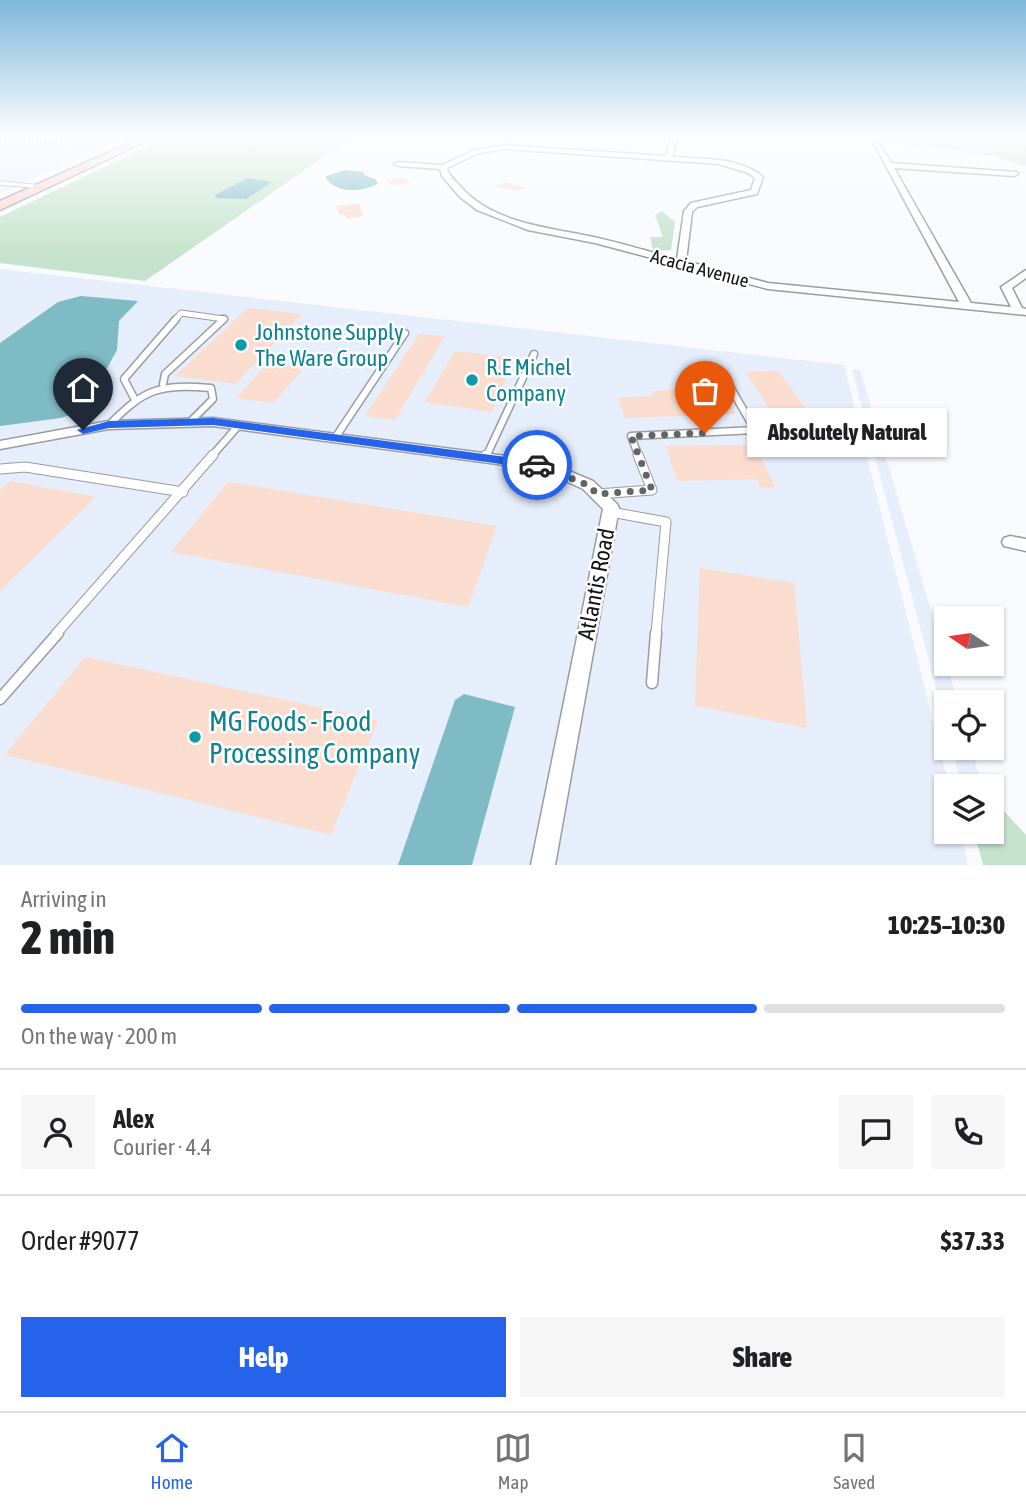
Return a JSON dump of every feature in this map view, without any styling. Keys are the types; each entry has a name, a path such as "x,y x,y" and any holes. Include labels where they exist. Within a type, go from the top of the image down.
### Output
{"main road":[{"path":"0,206 68,175"}],"street":[{"name":"Acacia Avenue","path":"445,175 463,195 480,208 505,219 768,286 1022,312"},
{"path":"681,262 688,211 694,205 754,192 760,177 758,175"},
{"path":"895,175 967,306"},
{"path":"1022,312 1006,288 1026,273"},
{"name":"Atlantis Road","path":"0,445 109,425 190,422 239,425 545,466 588,485 611,508 543,865"}],"lane":[{"path":"0,183 43,187"},
{"path":"134,398 124,379 181,313 225,318 165,374 163,384"},
{"path":"335,438 405,333"},
{"path":"485,458 534,354"},
{"path":"725,378 766,449"},
{"path":"109,425 134,398 163,384 211,388 213,399 190,422"},
{"path":"0,699 239,425"},
{"path":"597,494 652,490 631,436 755,430"},
{"path":"0,469 25,467 183,492"},
{"path":"610,512 666,522 652,683"}],"shaded area":[{"path":"0,175 40,175 0,193"},
{"path":"0,269 844,365 934,726 934,760 943,760 946,774 934,774 934,844 963,844 968,865 0,865"},
{"path":"852,369 860,370 934,621 934,676 950,676 954,690 937,690"},
{"path":"955,760 975,760 979,774 959,774"}],"green space":[{"path":"86,175 297,175 145,281 0,263 0,217"},
{"path":"662,211 675,222 671,250 653,251 650,237 663,237 655,215"},
{"path":"1004,811 1026,835 1026,865 983,865 977,844 1004,844"}],"water":[{"path":"365,175 375,179 378,184 365,189 350,190 331,184 326,176"},
{"path":"248,178 272,182 246,199 217,198 215,195"},
{"path":"81,296 138,301 119,321 117,350 105,372 99,396 85,410 61,418 0,426 0,343 58,302"},
{"path":"464,694 515,707 472,865 398,865 455,700"}],"building":[{"path":"403,177 412,183 391,185 386,180"},
{"path":"505,182 526,188 517,191 494,186"},
{"path":"359,204 363,216 347,219 345,214 340,215 336,206"},
{"name":"Johnstone Supply The Ware Group","path":"248,308 302,314 236,384 175,376"},
{"path":"419,334 445,336 395,420 365,416"},
{"name":"R.E Michel Company","path":"455,351 515,358 492,412 425,402"},
{"path":"268,363 304,367 274,403 236,398"},
{"path":"779,371 834,449 796,452 746,372"},
{"path":"685,389 688,394 725,393 735,414 625,418 618,398 654,396 651,391"},
{"path":"755,445 775,487 760,488 757,479 677,481 666,446"},
{"path":"10,481 96,497 0,591 0,490"},
{"path":"228,482 497,526 468,607 171,552"},
{"path":"700,568 794,583 807,728 695,706"},
{"name":"MG Foods - Food Processing Company","path":"85,657 378,720 331,835 5,755"}],"way so far":[{"path":"537,465 588,485 597,494 652,490 631,436 705,433"}],"place":[{"name":"Johnstone Supply The Ware Group","path":"241,345"},
{"name":"R.E Michel Company","path":"472,380"},
{"name":"Absolutely Natural","path":"705,433"},
{"name":"MG Foods - Food Processing Company","path":"195,737"}],"route":[{"path":"83,430 109,425 213,422 537,465"}]}
